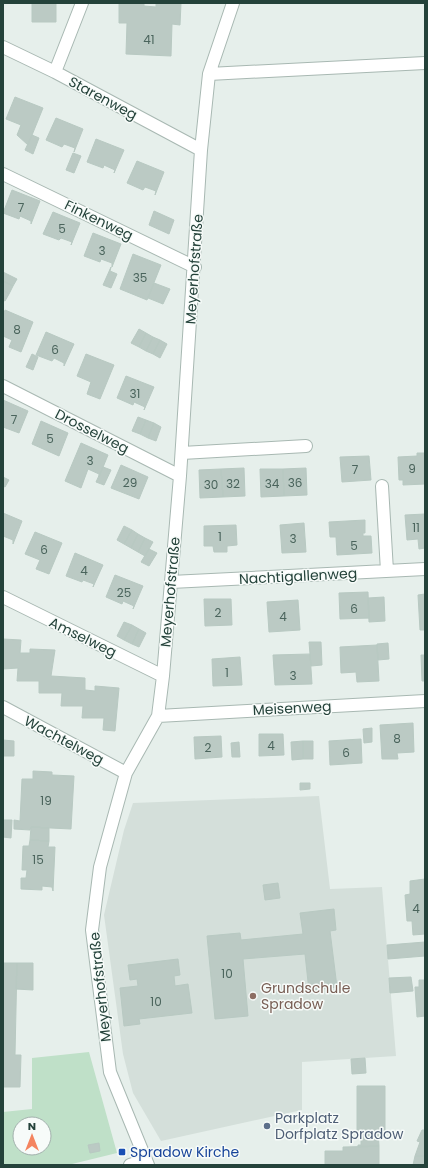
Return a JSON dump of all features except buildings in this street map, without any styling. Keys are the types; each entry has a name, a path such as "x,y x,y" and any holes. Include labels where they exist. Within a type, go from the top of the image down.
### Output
{"street":[{"path":"55,72 82,3"},
{"name":"Meyerhofstraße","path":"147,1163 110,1072 92,930 100,868 126,773 158,716 163,676 182,453 202,150 209,74 233,3"},
{"name":"Starenweg","path":"3,47 55,72 202,150"},
{"path":"209,74 425,63"},
{"name":"Finkenweg","path":"3,174 194,267"},
{"name":"Drosselweg","path":"3,386 180,476"},
{"path":"182,453 306,446"},
{"path":"382,486 387,571"},
{"name":"Nachtigallenweg","path":"171,582 425,569"},
{"name":"Amselweg","path":"3,597 163,676"},
{"name":"Meisenweg","path":"158,716 425,701"},
{"name":"Wachtelweg","path":"3,707 126,773"},
{"path":"130,1165 147,1163"}],"shaded area":[{"name":"Grundschule Spradow","path":"319,796 330,889 382,887 396,1056 302,1062 302,1110 161,1141 133,1093 123,1054 104,915 124,830 133,803"}],"green space":[{"path":"89,1052 117,1153 68,1165 3,1165 3,1112 32,1109 32,1058"}],"place":[{"name":"Grundschule Spradow","path":"253,996"},
{"name":"Parkplatz Dorfplatz Spradow","path":"267,1126"},
{"name":"Spradow Kirche","path":"122,1152"}]}
